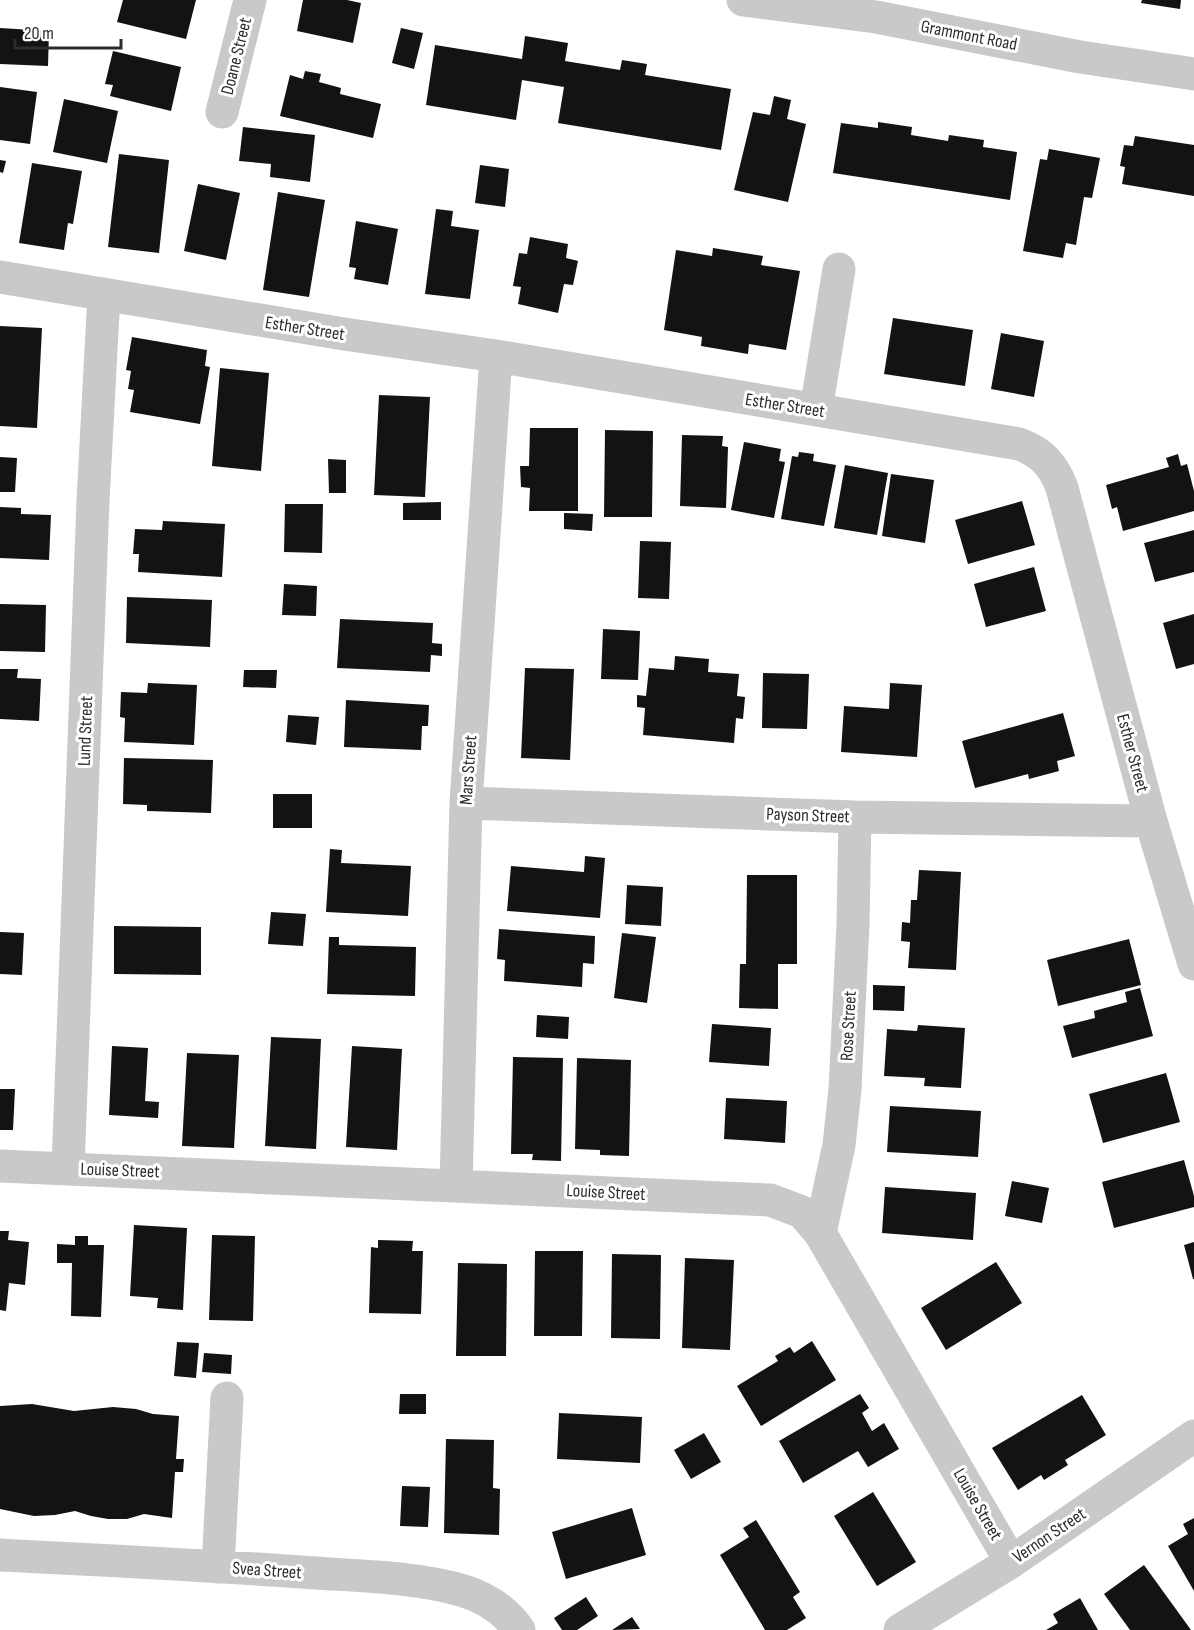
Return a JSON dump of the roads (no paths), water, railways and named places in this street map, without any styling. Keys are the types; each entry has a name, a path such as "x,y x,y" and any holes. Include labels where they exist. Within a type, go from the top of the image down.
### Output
{"street":[{"name":"Doane Street","path":"222,112 250,0"},
{"name":"Grammont Road","path":"743,0 876,18 1080,57 1194,74"},
{"path":"816,410 839,269"},
{"name":"Esther Street","path":"0,277 344,334 496,356 1019,444 1038,452 1049,463 1062,488 1151,821 1194,964"},
{"name":"Lund Street","path":"68,1168 93,501 104,294"},
{"name":"Mars Street","path":"456,1185 466,802 496,356"},
{"name":"Payson Street","path":"466,802 855,817 1151,821"},
{"name":"Rose Street","path":"820,1233 839,1145 845,1089 853,924 855,817"},
{"name":"Louise Street","path":"0,1166 770,1200 802,1212 820,1233 1011,1562"},
{"path":"218,1567 227,1398"},
{"name":"Vernon Street","path":"900,1630 1011,1562 1194,1436"},
{"name":"Svea Street","path":"0,1555 373,1577 440,1586 465,1591 496,1606 514,1622 519,1630"}]}
